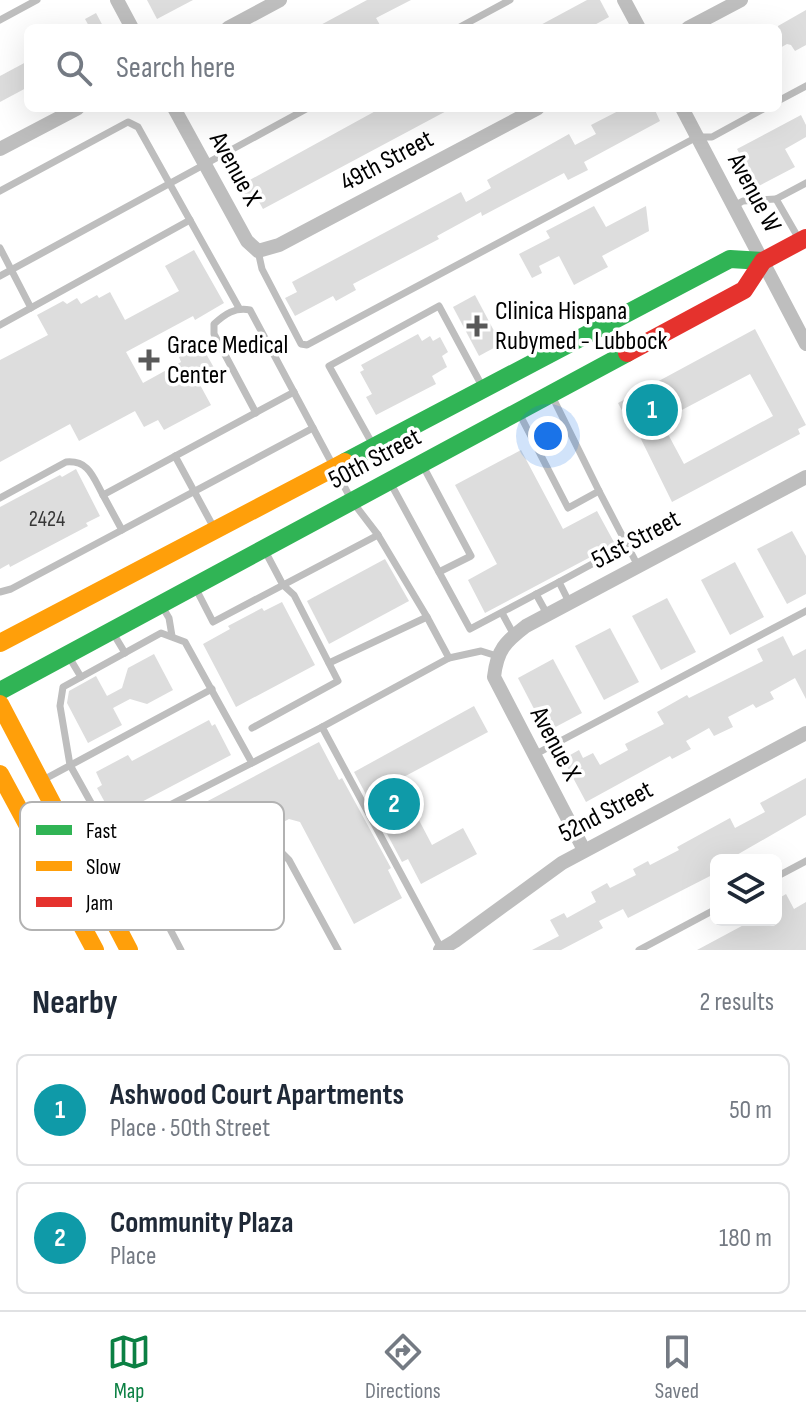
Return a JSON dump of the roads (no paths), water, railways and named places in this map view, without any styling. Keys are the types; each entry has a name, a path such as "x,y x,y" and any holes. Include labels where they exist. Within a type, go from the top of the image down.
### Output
{"main road":[{"name":"50th Street","path":"0,691 744,290 763,261 803,240"},
{"name":"50th Street","path":"0,643 730,259 763,261"},
{"path":"0,704 52,802"},
{"path":"0,774 20,811"},
{"path":"84,930 95,950"},
{"path":"119,932 129,950"}],"street":[{"path":"117,0 130,24"},
{"path":"235,24 280,0"},
{"path":"624,0 637,24"},
{"path":"696,24 741,0"},
{"path":"0,149 70,112"},
{"name":"Avenue X","path":"176,112 247,241 258,251"},
{"name":"49th Street","path":"258,251 279,245 530,112"},
{"name":"Avenue W","path":"684,112 806,344"},
{"name":"51st Street","path":"497,656 514,635 547,614 806,477"},
{"name":"Avenue X","path":"497,656 494,677 584,850"},
{"name":"52nd Street","path":"441,950 526,887 584,850 806,733"}],"lane":[{"path":"0,20 37,0"},
{"path":"465,24 510,0"},
{"path":"782,99 806,86"},
{"path":"0,276 300,112"},
{"path":"258,251 268,282 301,344 307,345 697,137 712,137 758,112"},
{"path":"0,191 128,122 138,127 239,308"},
{"path":"734,206 743,201 776,199 806,183"},
{"path":"776,199 803,240"},
{"path":"0,325 190,220"},
{"path":"0,248 31,308"},
{"path":"374,447 329,366 439,306 485,390"},
{"path":"256,413 214,334 214,324 223,315 239,308 250,310 352,501 378,535 449,658"},
{"path":"103,495 294,392"},
{"path":"551,394 638,566"},
{"path":"518,411 568,508 599,491"},
{"path":"0,592 11,589 313,428"},
{"path":"175,456 215,530"},
{"path":"0,498 66,462 78,461 87,467 122,530"},
{"path":"422,463 471,556 439,572"},
{"path":"389,481 470,629 627,545"},
{"path":"195,587 213,622 378,535"},
{"path":"252,728 338,681 294,595 283,585 264,549"},
{"path":"559,582 569,602"},
{"path":"536,594 547,614"},
{"path":"162,604 169,618 172,636"},
{"path":"534,755 806,611"},
{"path":"502,613 514,635"},
{"path":"329,663 427,617"},
{"path":"112,631 125,653"},
{"path":"91,802 70,765 60,706 63,687 161,633 185,642 252,763"},
{"path":"176,802 449,658 481,651 497,656"},
{"path":"68,655 81,677"},
{"path":"41,781 212,689"},
{"path":"322,727 441,950"},
{"path":"284,855 338,950"},
{"path":"782,874 806,861"},
{"path":"639,950 710,912"},
{"path":"119,932 124,930"},
{"path":"170,930 181,950"}],"place":[{"name":"Clinica Hispana Rubymed - Lubbock","path":"477,326"},
{"name":"Grace Medical Center","path":"149,360"},
{"name":"Ashwood Court Apartments","path":"652,410"},
{"name":"Community Plaza","path":"394,804"}]}
